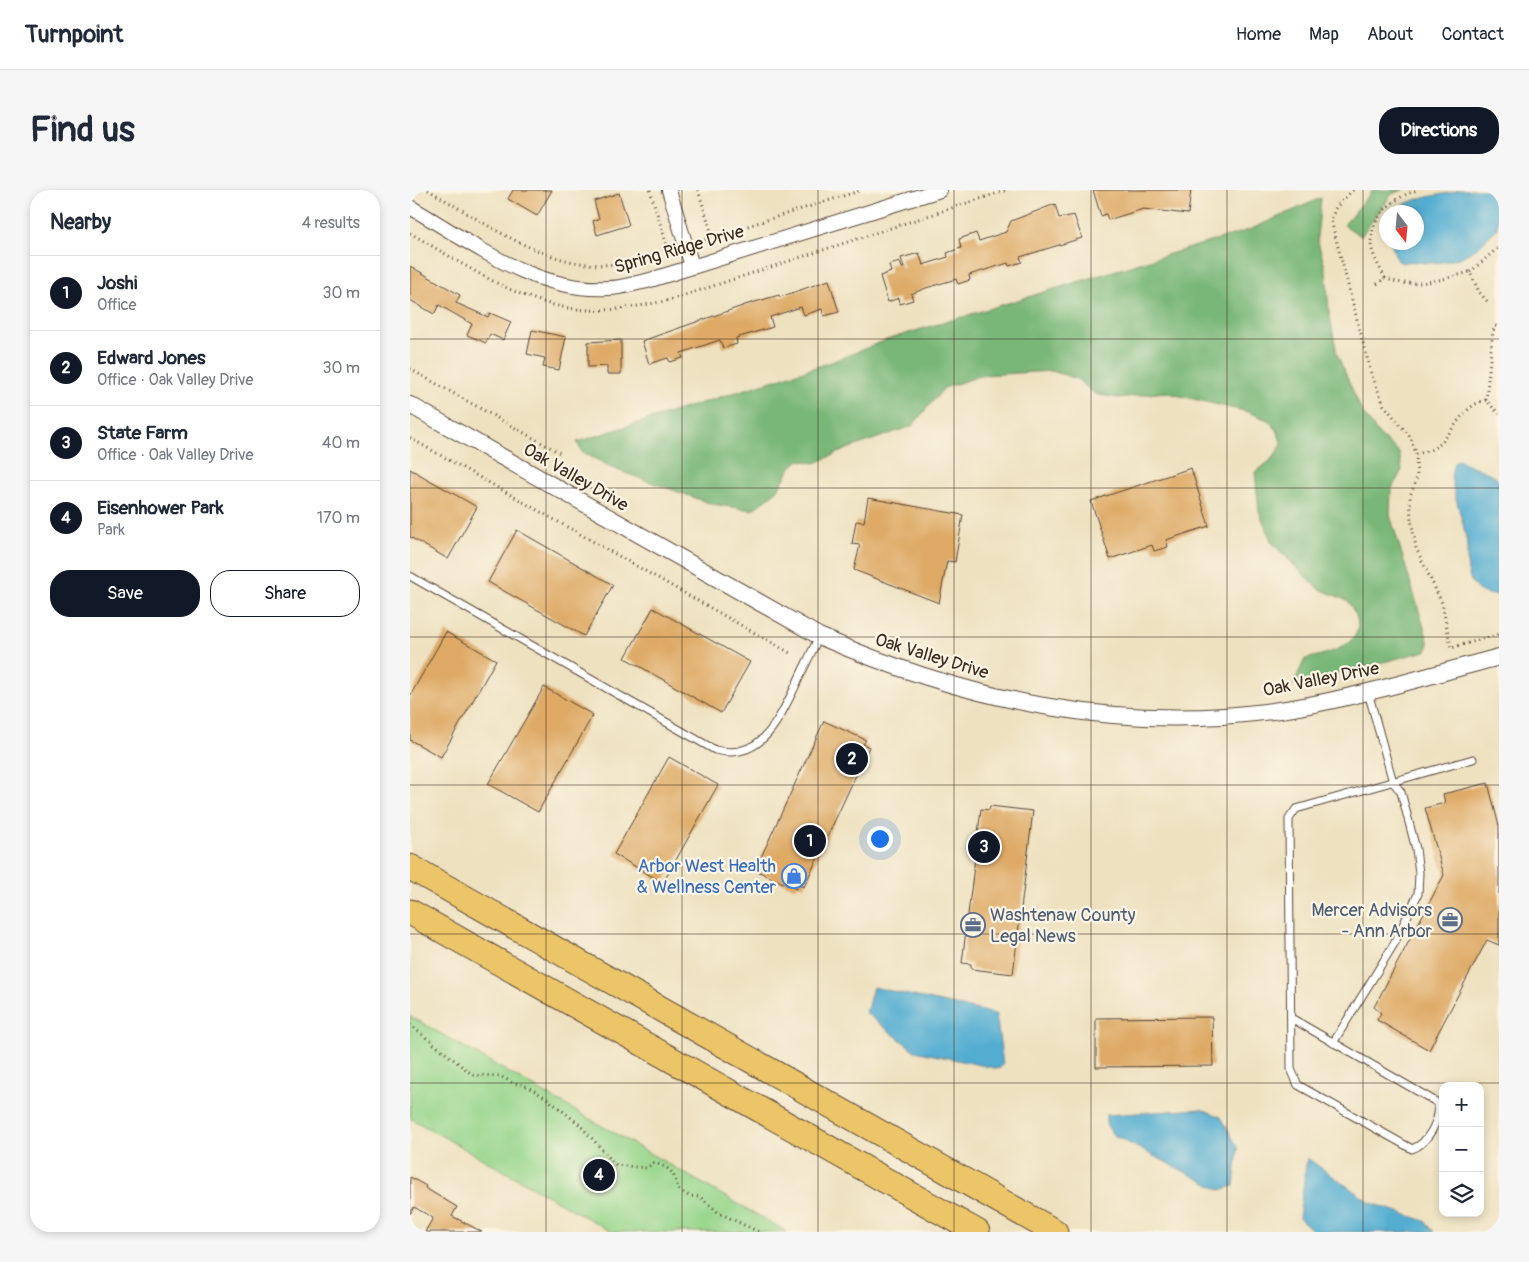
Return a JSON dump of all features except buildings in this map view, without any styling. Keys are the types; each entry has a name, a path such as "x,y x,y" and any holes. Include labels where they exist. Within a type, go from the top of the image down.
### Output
{"highway":[{"path":"410,867 1055,1232"},
{"path":"410,912 977,1232"}],"street":[{"path":"669,190 692,266"},
{"name":"Spring Ridge Drive","path":"410,207 514,267 546,281 609,288 647,281 940,190"},
{"name":"Oak Valley Drive","path":"410,405 819,636 875,661 937,682 1013,701 1087,714 1175,718 1239,715 1294,708 1368,692 1499,657"}],"lane":[{"path":"410,576 715,750 725,752 742,750 755,744 768,734 779,720 819,636"},
{"path":"1333,1043 1394,944 1418,894 1419,873 1416,849 1401,792 1393,782 1368,692"},
{"path":"1291,1018 1438,1103 1440,1114 1421,1146 1412,1150 1298,1085 1291,1069 1289,819 1296,809 1473,759"}],"path":[{"path":"428,190 533,249 562,260 592,265 618,264 668,249 650,190"},
{"path":"698,190 713,237 862,190"},
{"path":"1353,190 1336,207 1331,220 1371,373 1384,405 1410,438 1416,454 1417,478 1410,496 1411,519 1416,548 1442,604 1451,648 1499,634"},
{"path":"1418,190 1395,201 1379,215 1371,243 1374,257 1385,278 1397,284 1414,284 1470,272 1499,247"},
{"path":"1470,272 1479,292 1488,302"},
{"path":"1377,284 1385,278"},
{"path":"1486,400 1493,331 1495,326 1499,327"},
{"path":"410,369 560,453"},
{"path":"1416,454 1431,450 1441,443 1467,410 1477,402 1486,400"},
{"path":"1486,400 1498,412"},
{"path":"410,438 792,654"},
{"path":"410,1025 473,1075 500,1076 513,1083 524,1085 545,1097 579,1124 616,1165 646,1168 654,1163 669,1168 674,1173 678,1189 689,1196 700,1197 719,1213 759,1232"}],"green space":[{"path":"1373,190 1403,190 1392,194 1384,205 1379,205 1379,212 1361,236 1344,225"},
{"path":"1321,198 1317,238 1326,271 1329,312 1337,354 1362,412 1380,436 1399,452 1402,470 1391,490 1390,515 1429,644 1426,651 1293,685 1305,659 1341,648 1355,636 1358,628 1357,619 1348,601 1317,588 1272,543 1259,511 1255,472 1270,461 1282,445 1277,430 1268,420 1248,412 1164,392 1118,398 1095,394 1077,379 1052,371 983,375 944,388 912,426 847,449 815,463 799,460 791,467 777,491 752,510 712,504 617,470 582,452 577,442 829,363 889,339 1249,230"},
{"path":"410,1016 787,1232 612,1232 410,1118"}],"water":[{"path":"1459,190 1499,190 1497,228 1475,249 1459,258 1429,263 1402,263 1397,260 1393,250 1424,250 1424,205 1404,205 1415,200"},
{"path":"1458,460 1491,474 1499,481 1499,594 1491,595 1481,591 1474,586 1470,577 1467,566 1466,538 1451,479 1454,462"},
{"path":"873,987 996,1014 1003,1064 999,1069 915,1051 866,1013"},
{"path":"1202,1109 1221,1117 1238,1148 1234,1186 1220,1190 1113,1135 1106,1124 1106,1115"},
{"path":"1307,1158 1371,1203 1425,1221 1434,1232 1315,1232 1299,1218"}],"place":[{"name":"Edward Jones","path":"852,759"},
{"name":"Joshi","path":"810,841"},
{"name":"State Farm","path":"984,847"},
{"name":"Arbor West Health & Wellness Center","path":"794,876"},
{"name":"Mercer Advisors - Ann Arbor","path":"1450,920"},
{"name":"Washtenaw County Legal News","path":"973,925"},
{"name":"Eisenhower Park","path":"599,1175"}]}
